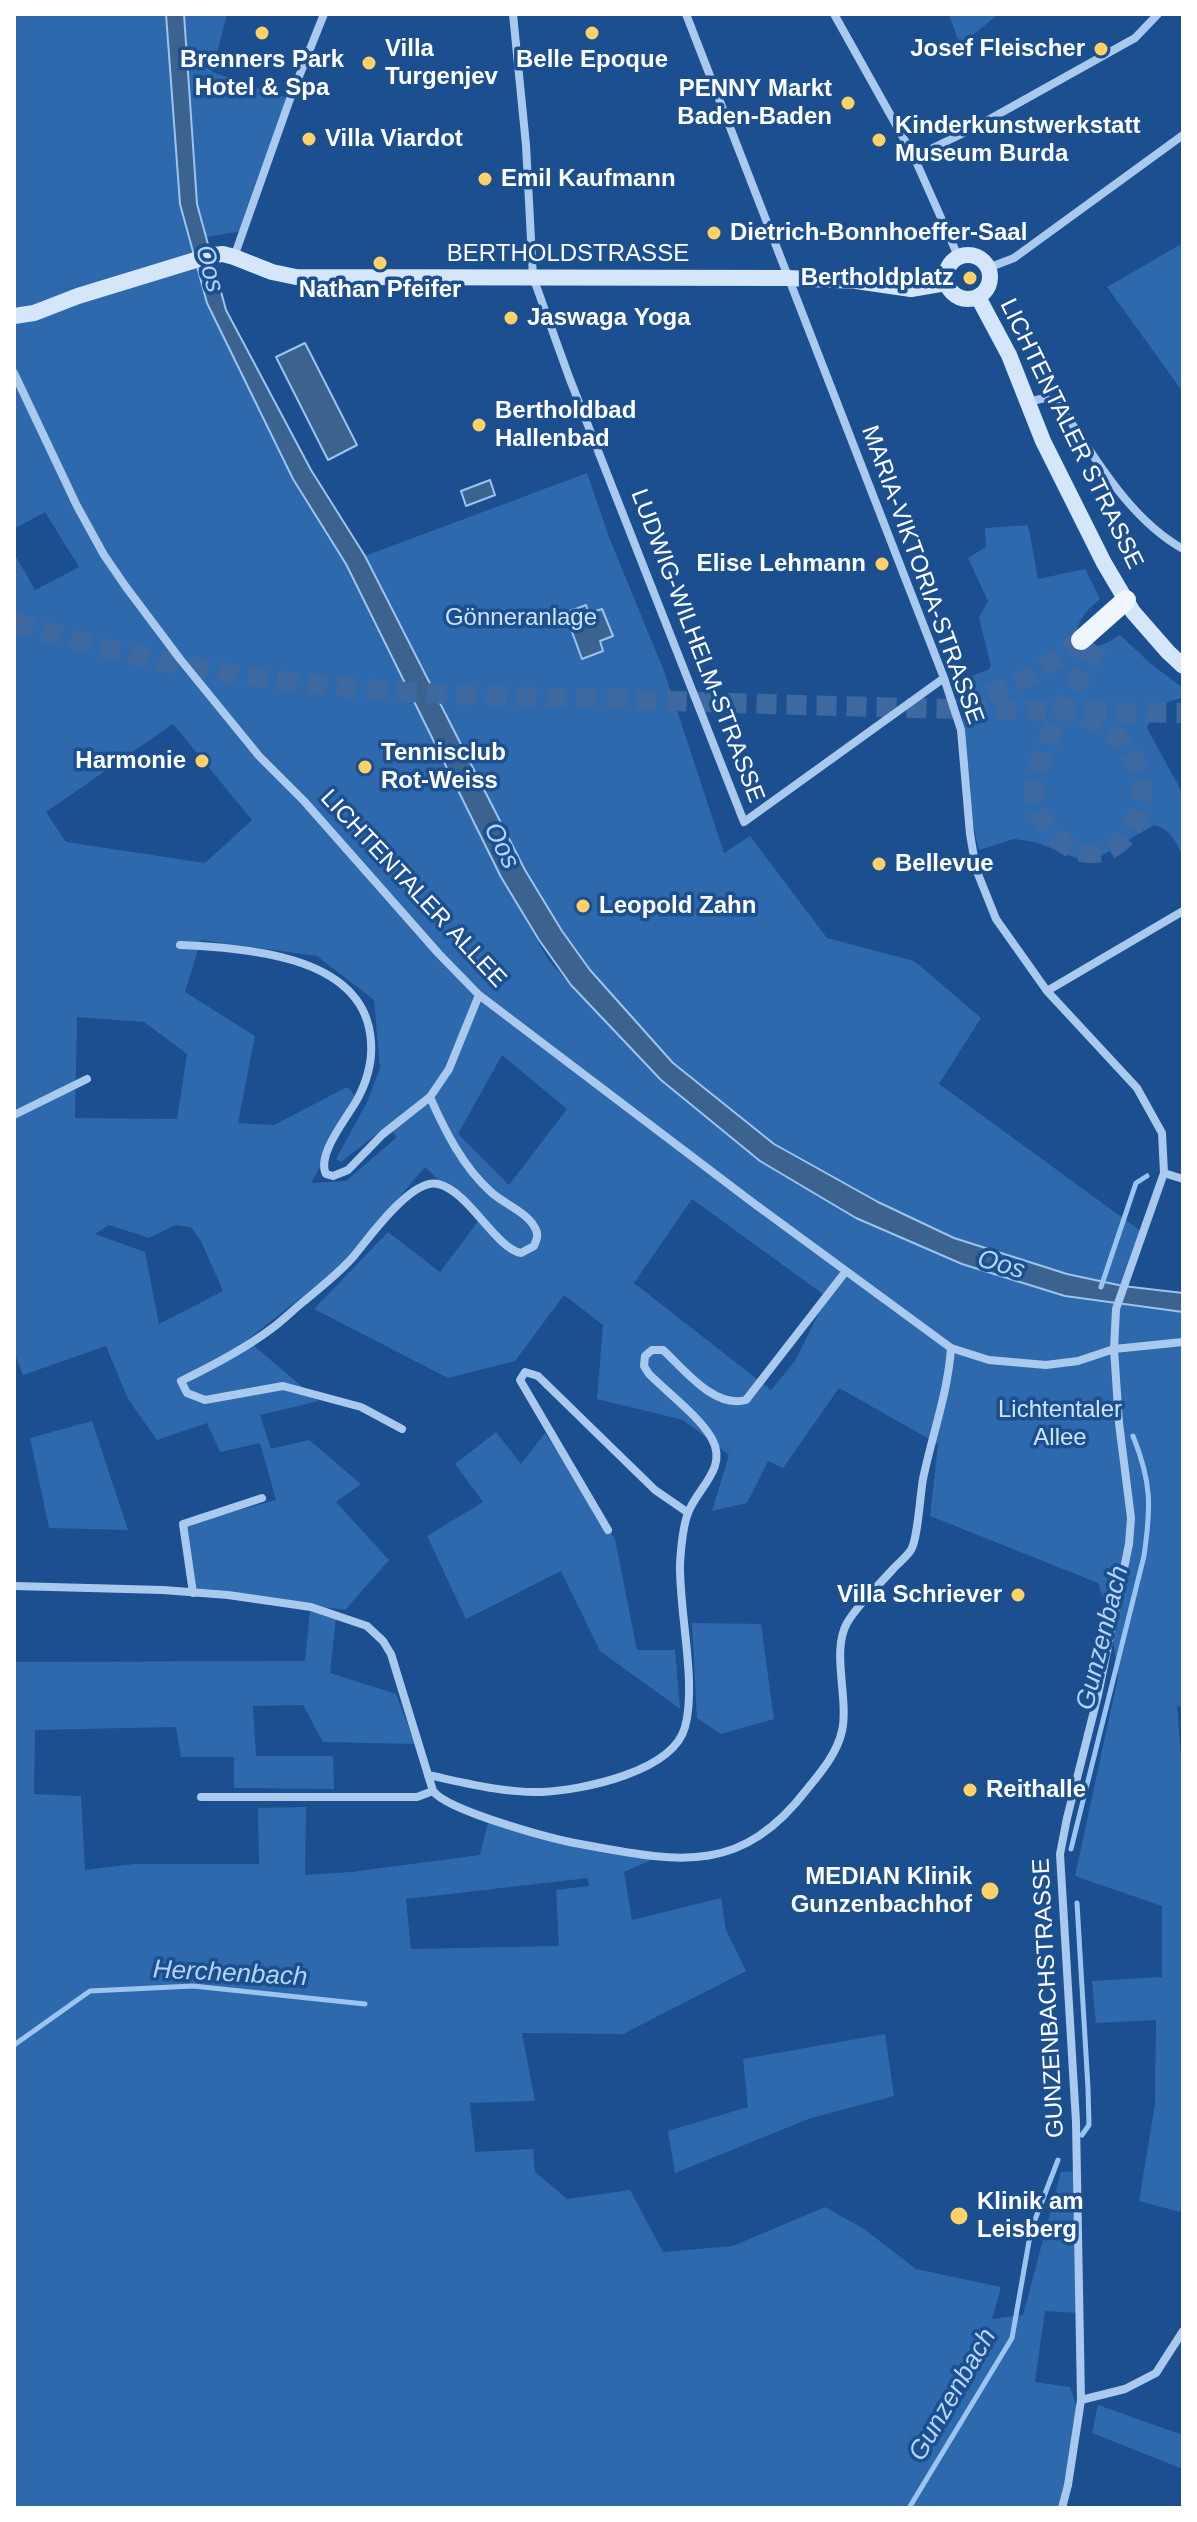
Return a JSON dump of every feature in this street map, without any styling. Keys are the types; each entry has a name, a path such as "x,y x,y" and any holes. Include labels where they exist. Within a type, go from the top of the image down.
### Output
{"main road":[{"name":"BERTHOLDSTRASSE","path":"14,316 34,313 78,296 223,254 272,272 296,277 787,278 856,281 911,289 946,283"},
{"path":"958,256 976,256 988,268 990,281 978,297 963,299 946,283 949,264 958,256"},
{"name":"LICHTENTALER STRASSE","path":"978,297 1009,355 1043,441 1104,563 1129,606 1183,666"},
{"path":"1090,642 1112,628 1129,606"}],"street":[{"path":"234,257 324,14"},
{"name":"LUDWIG-WILHELM-STRASSE","path":"513,14 526,145 533,277 569,377 744,822 944,678"},
{"name":"MARIA-VIKTORIA-STRASSE","path":"686,14 944,678 961,730 976,869 996,919 1047,991 1137,1088 1162,1133 1164,1173 1116,1309 1114,1349"},
{"path":"834,14 914,157 958,256"},
{"path":"914,157 972,129 1135,38 1158,14"},
{"path":"988,268 1014,258 1183,135"},
{"name":"LICHTENTALER ALLEE","path":"14,373 77,506 104,555 180,659 259,756 304,801 479,995 951,1348 989,1360 1029,1365 1078,1361 1114,1349 1183,1342"},
{"path":"1027,402 1045,398 1060,406 1121,493 1158,532 1183,549"},
{"path":"1047,991 1183,911"},
{"path":"180,945 215,947 290,959 321,970 340,981 355,996 368,1021 371,1067 359,1097 324,1157 326,1174 333,1176 348,1170 383,1134 430,1097 449,1069 479,995"},
{"path":"14,1115 87,1079"},
{"path":"402,1429 361,1407 283,1386 205,1400 187,1393 181,1381 223,1360 271,1330 341,1271 393,1210 425,1185 446,1187 483,1219 511,1250 521,1253 534,1246 537,1236 534,1226 489,1191 472,1172 445,1130 430,1097"},
{"path":"1164,1173 1183,1179"},
{"path":"428,1775 489,1788 543,1792 621,1777 666,1754 678,1743 688,1712 680,1585 682,1540 687,1512 709,1481 716,1448 704,1427 649,1374 644,1361 652,1350 663,1350 721,1399 746,1400 846,1271"},
{"path":"14,1586 193,1593 311,1607 367,1626 391,1654 433,1791 444,1801 563,1841 666,1858 720,1855 759,1838 807,1790 831,1758 842,1732 841,1641 847,1624 911,1549 924,1476 950,1370 951,1348"},
{"name":"GUNZENBACHSTRASSE","path":"1062,2508 1081,2400 1074,2065 1060,1854 1098,1695 1129,1544 1131,1518 1119,1423 1114,1349"},
{"path":"608,1530 520,1380 525,1372 538,1376 655,1490 687,1512"},
{"path":"193,1593 183,1524 262,1498"},
{"path":"201,1797 417,1797 433,1791"},
{"path":"1081,2400 1125,2389 1156,2373 1183,2331"}],"green space":[{"name":"Lichtentaler Allee","path":"14,14 166,14 180,204 207,303 293,479 346,564 501,877 549,961 661,1080 760,1161 856,1218 962,1264 1065,1296 1183,1312 1183,1707 1177,1706 1183,1784 1183,2204 1180,2212 1139,2201 1155,2104 1156,2020 1096,2023 1092,1981 1162,1977 1162,1906 1075,1876 1118,1677 1111,1624 1098,1583 930,1516 938,1444 839,1388 783,1468 768,1461 747,1503 712,1511 729,1455 683,1420 597,1399 603,1325 564,1295 515,1361 448,1378 314,1309 388,1232 440,1272 479,1220 425,1167 339,1268 247,1340 319,1401 260,1415 271,1449 309,1440 361,1484 336,1502 389,1560 345,1610 195,1589 185,1525 276,1500 260,1443 220,1452 207,1423 157,1440 128,1399 106,1346 23,1375 14,1352 14,553 35,590 79,567 45,512 14,529","holes":["173,724 252,820 205,863 66,842 46,812","201,940 317,956 374,1000 380,1068 367,1102 336,1159 341,1162 387,1126 397,1137 346,1181 311,1183 358,1099 347,1087 274,1125 238,1123 255,1036 185,992","77,1017 144,1022 187,1054 177,1119 75,1118","502,1055 567,1109 509,1185 458,1134","692,1199 827,1297 795,1361 771,1390 634,1283","109,1225 149,1238 175,1225 191,1227 201,1241 223,1291 159,1324 145,1252 95,1234"]},
{"path":"184,14 227,14 212,72 290,99 243,231 206,237 197,204"},
{"path":"949,14 998,14 960,46"},
{"path":"1183,243 1183,392 1107,287"},
{"name":"Gönneranlage","path":"587,473 609,537 664,671 724,853 750,836 827,938 914,961 981,1018 939,1084 1142,1232 1123,1286 1066,1274 954,1238 878,1202 774,1144 673,1063 590,970 562,931 525,870 365,556"},
{"path":"1028,525 1038,579 1085,569 1100,599 1079,625 1081,645 1097,646 1120,635 1183,688 1183,698 1160,707 1147,728 1183,794 1183,856 1169,833 1154,825 1089,863 1035,842 1014,839 979,850 967,799 961,730 965,703 957,681 988,670 991,666 979,618 988,601 968,558 986,547 985,528"},
{"path":"92,1421 128,1530 49,1528 30,1438"},
{"path":"496,1432 521,1464 545,1433 615,1539 637,1650 675,1650 680,1709 600,1651 561,1571 466,1619 427,1536 483,1502 455,1464"},
{"path":"310,1610 336,1618 330,1673 396,1694 415,1744 323,1742 303,1705 253,1706 256,1756 333,1756 334,1789 234,1788 234,1757 181,1757 176,1727 35,1730 34,1794 81,1796 85,1870 134,1864 259,1864 258,1808 306,1807 305,1875 480,1855 488,1823 651,1860 624,1872 632,1920 721,1898 726,1930 746,1971 623,2034 522,2033 535,2101 470,2103 475,2152 533,2149 535,2172 567,2199 630,2190 663,2252 733,2246 825,2207 864,2229 916,2269 1001,2287 992,2319 1023,2315 1061,2172 1077,2171 1080,2313 1045,2311 1035,2382 1070,2387 1079,2413 1062,2508 14,2508 14,1662 305,1661","holes":["588,1878 589,1886 556,1890 559,1946 411,1949 406,1899"]},
{"path":"692,1623 761,1624 774,1719 721,1734 697,1718"},
{"path":"885,2034 894,2096 811,2118 675,2173 668,2131 748,2107 743,2059"},
{"path":"1098,2405 1183,2435 1183,2469 1092,2433"}],"water":[{"name":"Oos","path":"166,14 184,14 197,204 226,310 311,470 365,556 525,870 590,970 673,1063 774,1144 878,1202 954,1238 1067,1274 1123,1286 1183,1293 1183,1312 1065,1296 962,1264 856,1218 760,1161 661,1080 571,985 501,877 346,564 293,479 207,303 180,204"},
{"path":"305,343 357,445 328,460 276,357"},
{"path":"490,480 495,495 466,506 461,491"},
{"path":"586,605 589,613 602,609 613,636 600,641 603,651 582,659 565,613"}],"waterway":[{"path":"1101,1287 1136,1183 1147,1176"},
{"name":"Gunzenbach","path":"1071,1849 1144,1556 1148,1523 1147,1482 1133,1436"},
{"name":"Gunzenbach","path":"1077,1903 1089,2125 1082,2135"},
{"name":"Herchenbach","path":"14,2045 90,1991 193,1986 365,2004"},
{"name":"Gunzenbach","path":"909,2508 1012,2338 1031,2230 1058,2160"}],"tunnel":[{"path":"14,622 92,645 172,663 293,682 371,689 486,696 1183,713"},
{"path":"960,703 1024,679 1081,640"},
{"path":"1084,716 1118,738 1136,765 1142,793 1136,820 1122,840 1102,852 1078,851 1053,834 1039,814 1035,796 1037,774 1050,736 1099,644"}],"place":[{"name":"Brenners Park Hotel & Spa","path":"262,33"},
{"name":"Belle Epoque","path":"592,33"},
{"name":"Josef Fleischer","path":"1101,49"},
{"name":"Villa Turgenjev","path":"369,63"},
{"name":"PENNY Markt Baden-Baden","path":"848,103"},
{"name":"Villa Viardot","path":"309,139"},
{"name":"Kinderkunstwerkstatt Museum Burda","path":"879,140"},
{"name":"Emil Kaufmann","path":"485,179"},
{"name":"Dietrich-Bonnhoeffer-Saal","path":"714,233"},
{"name":"Nathan Pfeifer","path":"380,263"},
{"name":"Bertholdplatz","path":"970,278"},
{"name":"Jaswaga Yoga","path":"511,318"},
{"name":"Bertholdbad Hallenbad","path":"479,425"},
{"name":"Elise Lehmann","path":"882,564"},
{"name":"Harmonie","path":"202,761"},
{"name":"Tennisclub Rot-Weiss","path":"365,767"},
{"name":"Bellevue","path":"879,864"},
{"name":"Leopold Zahn","path":"583,906"},
{"name":"Villa Schriever","path":"1018,1595"},
{"name":"Reithalle","path":"970,1790"},
{"name":"MEDIAN Klinik Gunzenbachhof","path":"990,1891"},
{"name":"Klinik am Leisberg","path":"959,2216"}]}
